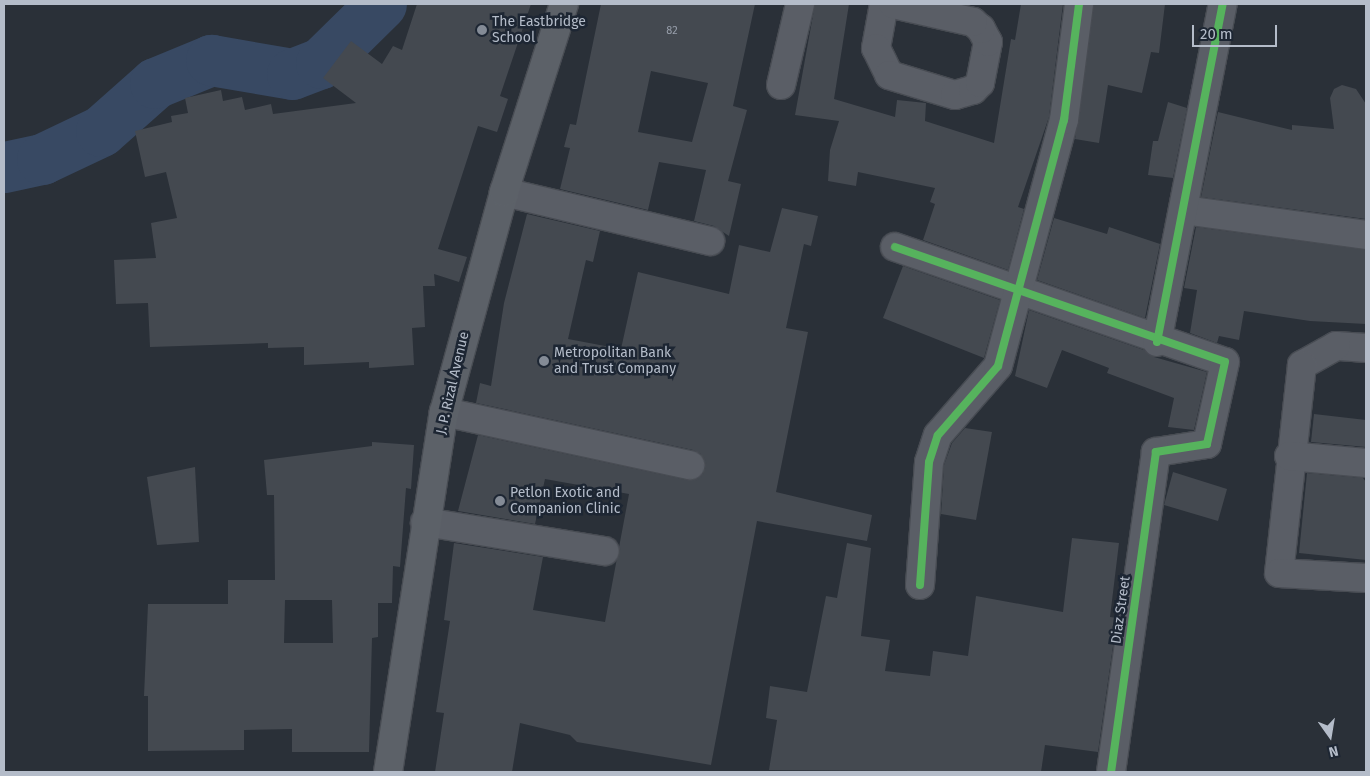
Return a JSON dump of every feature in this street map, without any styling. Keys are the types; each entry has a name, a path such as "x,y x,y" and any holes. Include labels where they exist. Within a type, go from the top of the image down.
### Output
{"main road":[{"name":"J. P. Rizal Avenue","path":"388,772 444,412 504,192 564,4"}],"street":[{"path":"781,85 800,4"},
{"path":"884,4 876,48 889,76 956,95 973,90 980,83 988,42 981,29 974,22 893,4"},
{"path":"920,585 932,453 938,435 998,366 1064,120 1079,4"},
{"path":"895,247 1157,342 1223,4"},
{"path":"504,192 710,241"},
{"path":"1184,210 1366,235"},
{"name":"Diaz Street","path":"1111,772 1156,452 1207,444 1224,362 1157,342"},
{"path":"1366,348 1336,346 1302,365 1289,456 1279,572 1366,578"},
{"path":"444,412 690,465"},
{"path":"1289,456 1366,463"},
{"path":"426,522 605,551"}],"building":[{"path":"417,4 531,4 500,96 508,99 497,132 478,126 438,249 467,257 459,282 434,274 435,286 423,286 425,327 412,328 414,365 369,368 369,362 304,365 304,347 268,348 268,343 150,347 148,303 116,304 114,260 156,258 151,223 177,218 166,172 145,177 135,131 172,122 171,116 188,113 185,98 221,90 223,101 242,97 245,110 271,104 273,114 356,103 323,78 351,41 382,64 393,46 402,50"},
{"path":"601,4 755,4 733,106 747,110 728,181 741,184 729,236 714,226 694,221 706,170 659,162 648,210 560,189 570,148 564,147 570,124 576,125","holes":["651,71 708,83 692,142 638,132"]},
{"path":"815,4 849,4 834,99 895,117 897,100 926,103 925,121 994,143 1011,39 1015,40 1021,4 1063,4 1049,117 1018,207 1024,209 1008,270 923,240 935,204 930,202 935,188 858,172 856,186 828,181 830,150 839,121 795,115"},
{"path":"1094,4 1165,4 1159,53 1151,52 1142,93 1108,85 1099,143 1075,139"},
{"path":"1342,85 1356,89 1366,104 1366,219 1201,197 1218,112 1292,130 1292,125 1334,129 1330,98 1334,89"},
{"path":"1168,102 1187,108 1173,178 1148,175 1153,141 1158,141"},
{"path":"782,208 818,216 811,246 804,244 786,328 808,332 776,492 872,515 867,541 757,521 711,765 577,742 570,735 520,723 512,772 435,772 444,713 436,712 450,621 444,620 454,543 543,557 533,610 605,622 629,494 545,479 535,524 458,511 478,435 687,480 701,476 705,468 701,454 693,450 476,403 480,383 491,386 504,303 527,214 600,231 593,262 586,260 568,339 621,349 638,272 729,294 739,245 770,252"},
{"path":"1054,218 1107,234 1109,227 1160,244 1145,318 1037,280"},
{"path":"1196,227 1366,250 1366,324 1310,321 1244,311 1239,340 1219,336 1217,343 1190,333 1197,290 1184,288"},
{"path":"903,266 1000,300 984,358 883,318"},
{"path":"1029,310 1144,350 1154,357 1207,372 1194,430 1168,427 1174,398 1107,373 1109,368 1062,350 1047,388 1015,376"},
{"path":"1314,414 1366,420 1366,447 1311,442"},
{"path":"965,428 992,432 976,520 941,514 944,465 952,443"},
{"path":"372,442 414,445 411,489 406,488 400,567 393,566 392,603 378,603 378,637 372,638 369,752 292,752 292,729 244,730 244,750 148,751 148,696 144,696 148,604 228,604 228,580 275,580 274,495 267,495 264,460 372,446","holes":["285,600 332,600 333,643 284,643"]},
{"path":"195,467 199,542 157,545 147,477"},
{"path":"1173,472 1227,489 1218,521 1164,505"},
{"path":"1307,473 1363,478 1366,482 1366,560 1299,553"},
{"path":"1072,538 1119,543 1110,617 1117,618 1098,752 1045,745 1041,772 769,770 777,720 766,718 770,686 807,692 826,596 837,598 847,543 871,548 861,636 890,640 885,671 930,676 933,651 968,656 976,596 1063,612"}],"waterway":[{"path":"4,167 42,159 101,131 155,83 211,60 292,74 321,63 381,4"}],"cycle path":[{"path":"920,585 929,462 938,435 998,366 1064,120 1079,4"},
{"path":"1157,342 1223,4"},
{"path":"895,247 1225,362 1207,444 1156,452 1111,772"}],"place":[{"name":"The Eastbridge School","path":"482,30"},
{"name":"Metropolitan Bank and Trust Company","path":"544,361"},
{"name":"Petlon Exotic and Companion Clinic","path":"500,501"}]}
